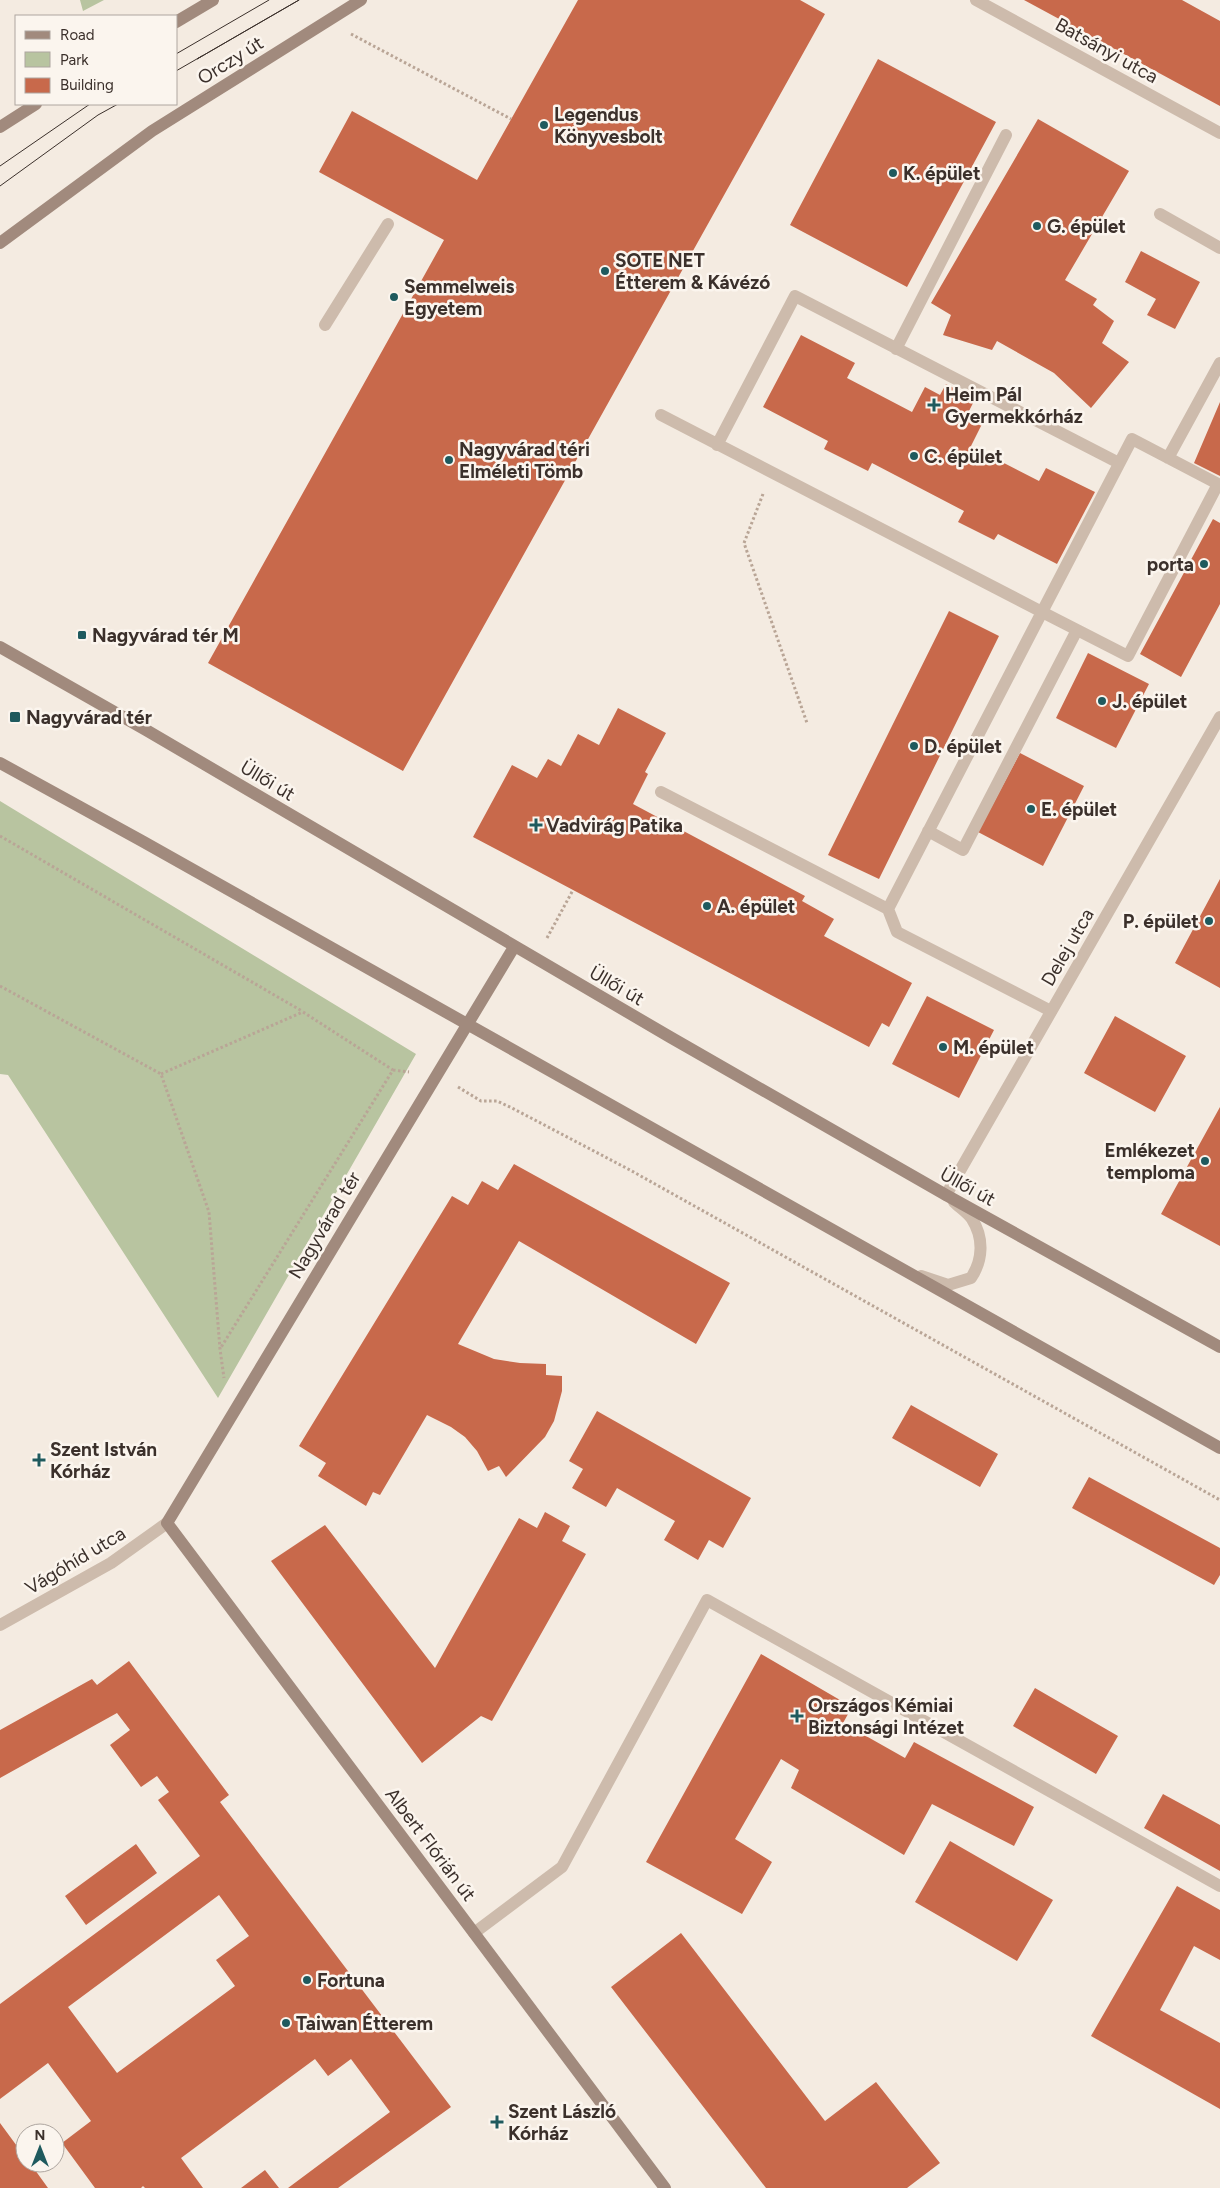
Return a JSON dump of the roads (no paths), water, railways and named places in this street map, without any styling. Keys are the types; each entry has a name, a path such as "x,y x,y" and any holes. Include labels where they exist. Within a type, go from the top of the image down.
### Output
{"main road":[{"path":"178,21 214,0"},
{"name":"Orczy út","path":"0,243 152,131 361,0"},
{"path":"0,127 34,105"},
{"name":"Üllői út","path":"0,648 146,730 514,947 946,1195 1220,1347"},
{"path":"0,763 1220,1448"},
{"name":"Nagyvárad tér","path":"167,1523 514,947"},
{"name":"Albert Flórián út","path":"167,1523 665,2188"}],"street":[{"name":"Batsányi utca","path":"976,0 1220,133"},
{"path":"896,349 1006,135"},
{"path":"1160,214 1220,248"},
{"path":"325,325 388,224"},
{"path":"718,444 795,296 1119,464"},
{"path":"1168,458 1220,363"},
{"path":"661,415 772,473 1042,612 1077,630 1128,656 1219,484 1132,439 1042,612 928,831 888,909"},
{"path":"928,831 963,850 1077,630"},
{"name":"Delej utca","path":"946,1195 1220,717"},
{"path":"661,792 888,909 897,932 1051,1011"},
{"path":"907,1272 948,1285 971,1278 978,1267 982,1245 971,1218 946,1195"},
{"name":"Vágóhíd utca","path":"0,1625 111,1563 167,1523"},
{"path":"474,1933 562,1867 706,1600 1220,1886"}],"tram line":[{"path":"178,53 269,0"},
{"path":"299,0 197,59 299,0"},
{"path":"178,70 202,56"},
{"path":"0,166 89,105"},
{"path":"0,186 98,115 116,105"}],"place":[{"name":"Legendus Könyvesbolt","path":"544,125"},
{"name":"K. épület","path":"893,173"},
{"name":"G. épület","path":"1037,226"},
{"name":"SOTE NET Étterem & Kávézó","path":"605,271"},
{"name":"Semmelweis Egyetem","path":"394,297"},
{"name":"Heim Pál Gyermekkórház","path":"934,405"},
{"name":"C. épület","path":"914,456"},
{"name":"Nagyvárad téri Elméleti Tömb","path":"449,460"},
{"name":"porta","path":"1204,564"},
{"name":"Nagyvárad tér M","path":"82,635"},
{"name":"J. épület","path":"1102,701"},
{"name":"Nagyvárad tér","path":"15,717"},
{"name":"D. épület","path":"914,746"},
{"name":"E. épület","path":"1031,809"},
{"name":"Vadvirág Patika","path":"536,825"},
{"name":"A. épület","path":"707,906"},
{"name":"P. épület","path":"1209,921"},
{"name":"M. épület","path":"943,1047"},
{"name":"Emlékezet temploma","path":"1205,1161"},
{"name":"Szent István Kórház","path":"39,1460"},
{"name":"Országos Kémiai Biztonsági Intézet","path":"797,1716"},
{"name":"Fortuna","path":"307,1980"},
{"name":"Taiwan Étterem","path":"286,2023"},
{"name":"Szent László Kórház","path":"497,2122"}]}
